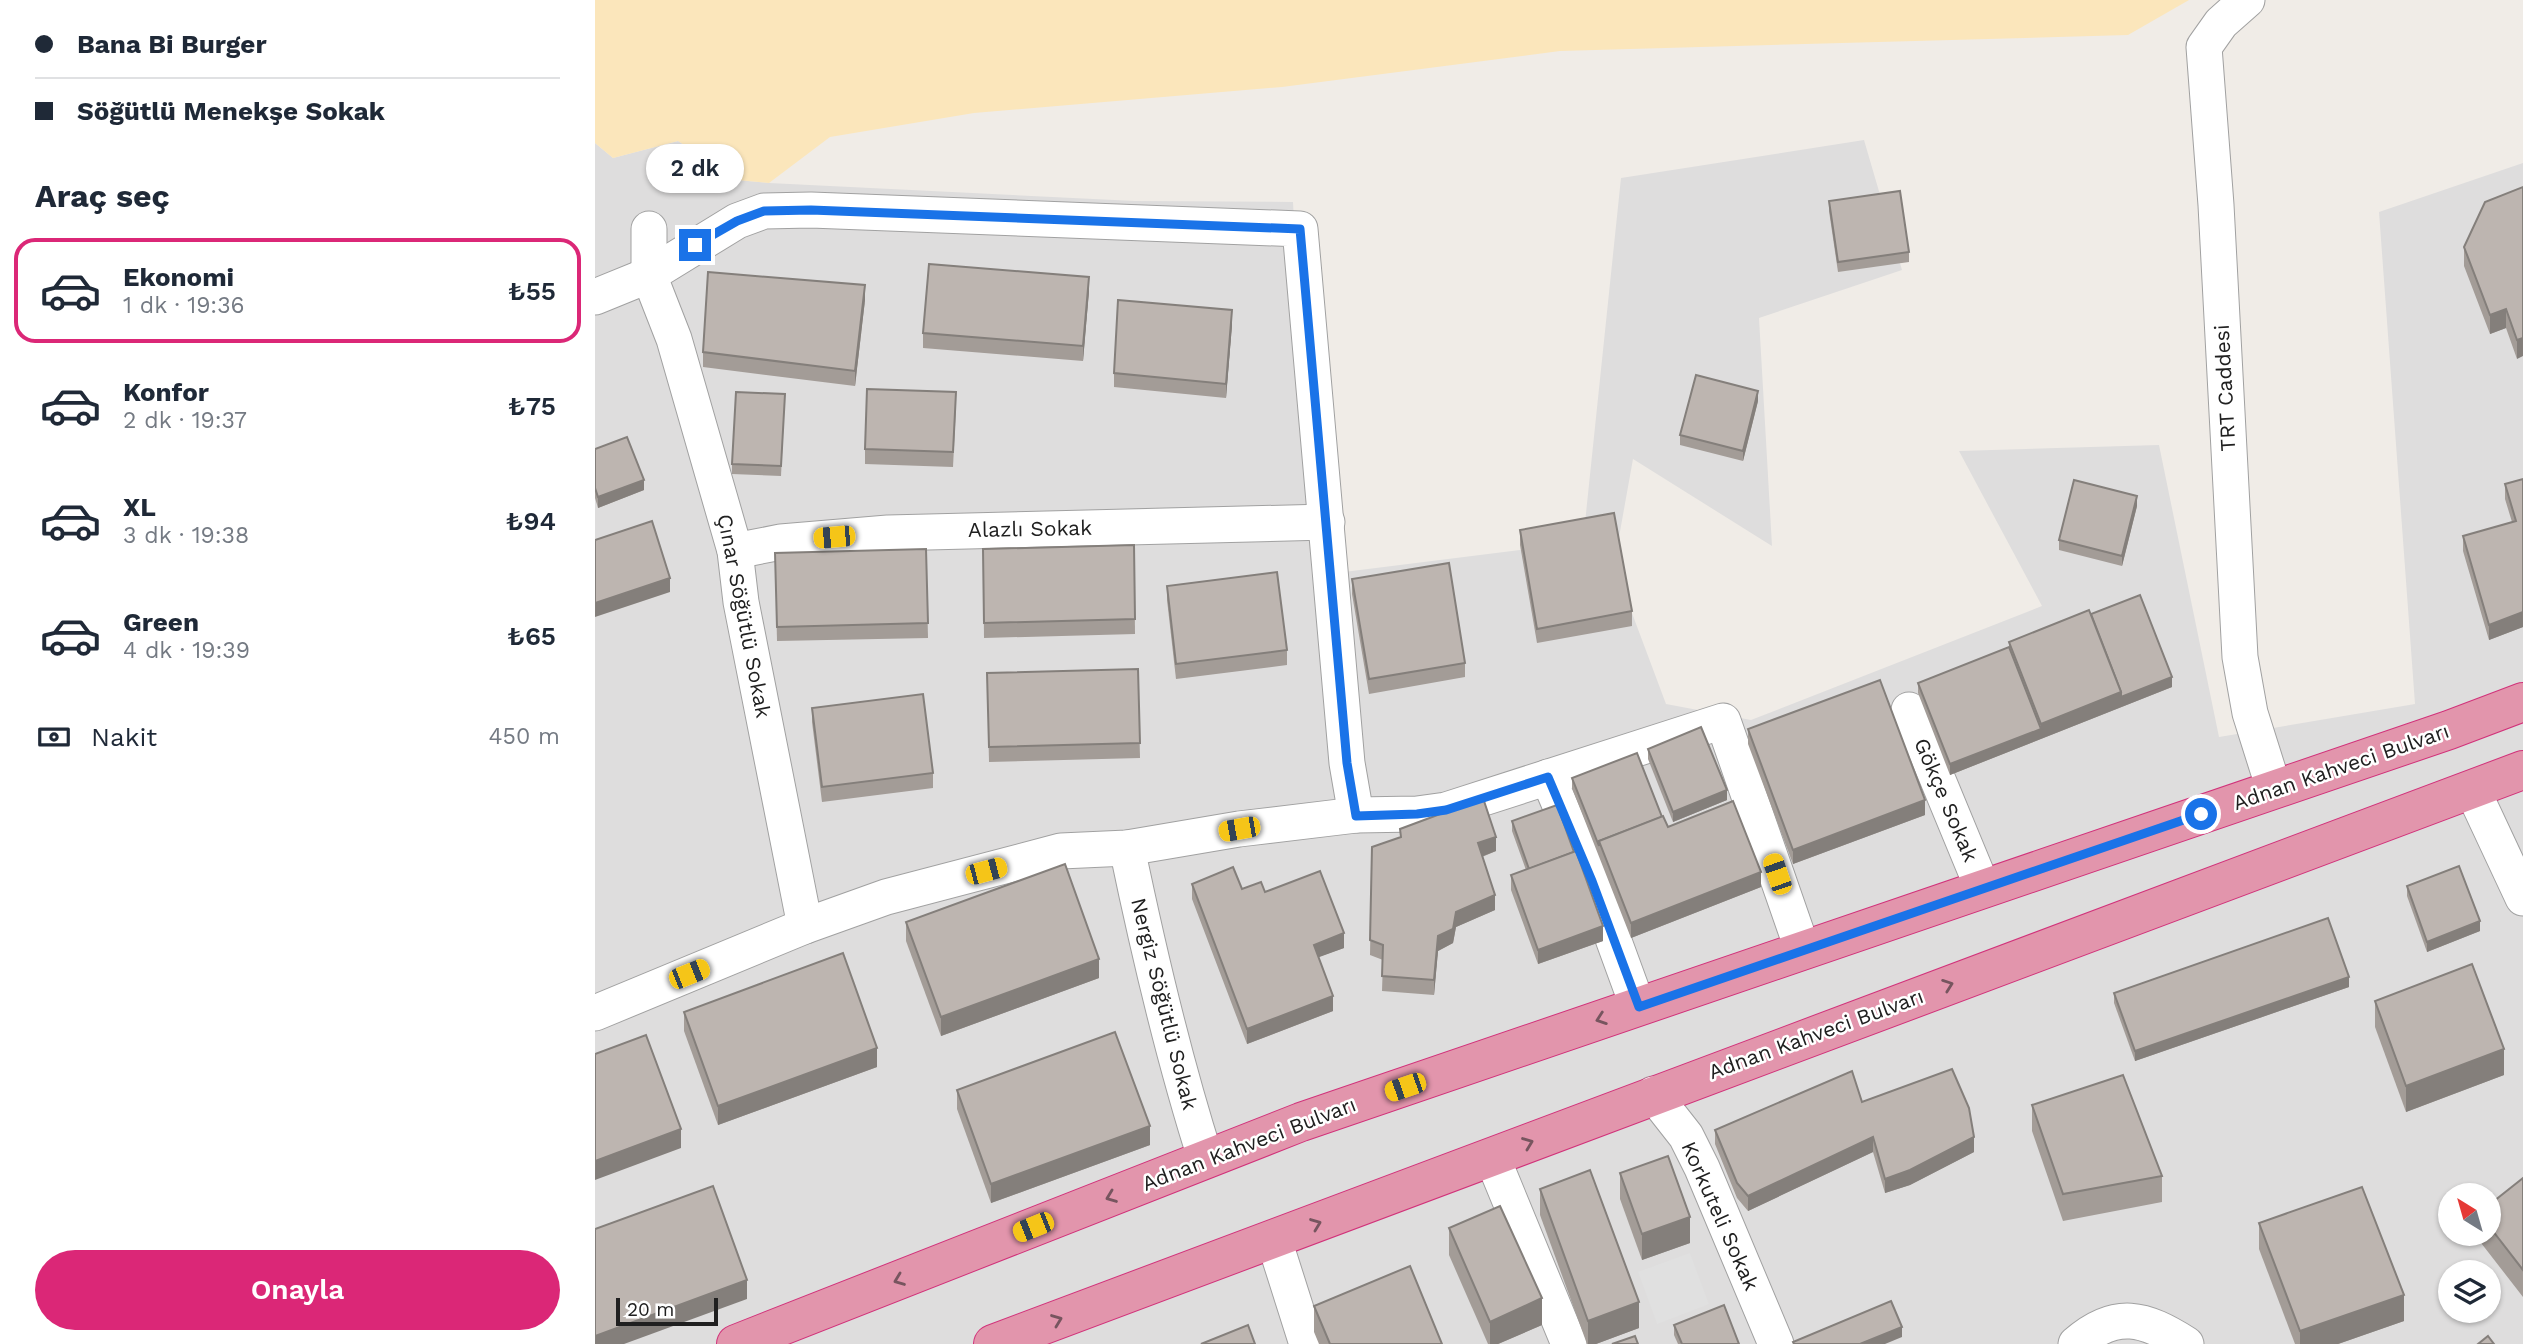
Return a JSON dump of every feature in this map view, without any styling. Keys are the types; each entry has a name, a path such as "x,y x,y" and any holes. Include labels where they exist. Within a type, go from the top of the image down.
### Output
{"highway":[{"name":"Adnan Kahveci Bulvarı","path":"736,1344 1301,1122 2449,730 2523,702"},
{"name":"Adnan Kahveci Bulvarı","path":"993,1344 1274,1240 1653,1094 2523,770"}],"street":[{"name":"TRT Caddesi","path":"2247,0 2221,23 2204,47 2216,205 2240,657 2250,713 2274,789"},
{"path":"595,297 649,275 737,221 764,211 811,210 1300,229 1347,763 1356,816"},
{"name":"Çınar Söğütlü Sokak","path":"649,229 649,275 674,339 735,551 741,602 806,926"},
{"name":"Alazlı Sokak","path":"735,551 781,542 888,533 1327,522"},
{"name":"Gökçe Sokak","path":"1909,710 1983,889"},
{"path":"598,1007 886,897 1061,851 1127,848 1239,829 1356,816 1446,810 1723,721 1803,951"},
{"path":"1548,777 1592,881 1639,1007"},
{"path":"2472,789 2523,898"},
{"name":"Nergiz Söğütlü Sokak","path":"1127,848 1149,954 1180,1078 1206,1160"},
{"name":"Korkuteli Sokak","path":"1653,1094 1686,1136 1702,1168 1776,1344"},
{"path":"1492,1157 1569,1344"},
{"path":"1274,1240 1307,1344"},
{"path":"2076,1344 2114,1322 2136,1320 2160,1328 2186,1344"}],"shaded area":[{"path":"1864,140 1902,270 1759,318 1772,546 1633,459 1614,565 1666,704 1751,720 2042,606 1959,451 2159,445 2219,737 2415,704 2379,212 2523,163 2523,1344 595,1344 595,143 613,158 678,141 706,159 716,178 769,183 1135,201 1293,202 1312,576 1583,542 1621,178"},
{"path":"1690,1253 1709,1304 1657,1324 1638,1272"}],"sand":[{"path":"595,0 2189,0 2128,35 1560,51 1282,87 974,113 830,137 769,183 716,178 706,159 678,141 613,158 595,143"}],"building":[{"path":"2523,187 2523,338 2517,340 2506,309 2490,315 2464,247 2485,202"},
{"path":"1900,191 1909,252 1838,262 1829,201"},
{"path":"929,264 1089,277 1083,346 923,333"},
{"path":"708,272 865,285 855,371 703,352"},
{"path":"1118,300 1232,310 1226,384 1114,373"},
{"path":"1696,375 1758,391 1743,451 1680,435"},
{"path":"867,389 956,392 953,452 865,449"},
{"path":"736,392 785,394 781,466 732,464"},
{"path":"627,437 644,480 598,497 595,488 595,449"},
{"path":"2523,479 2523,612 2489,625 2463,536 2516,521 2505,484"},
{"path":"2074,480 2137,496 2122,556 2059,540"},
{"path":"1614,513 1632,611 1537,629 1520,530"},
{"path":"652,521 670,578 595,603 595,540"},
{"path":"1134,545 1135,619 984,623 983,549"},
{"path":"926,549 928,623 777,627 775,553"},
{"path":"1449,563 1465,663 1369,679 1352,579"},
{"path":"1277,572 1287,650 1176,664 1167,586"},
{"path":"2140,595 2172,677 2121,697 2091,614"},
{"path":"2089,610 2121,692 2041,724 2009,642"},
{"path":"2009,647 2041,729 1950,764 1918,683"},
{"path":"1138,669 1140,743 989,747 987,673"},
{"path":"1880,680 1925,800 1793,850 1748,729"},
{"path":"923,694 933,773 822,787 812,708"},
{"path":"1701,727 1727,790 1673,812 1648,749"},
{"path":"1637,753 1662,817 1599,841 1599,846 1572,778"},
{"path":"1483,798 1496,837 1478,843 1495,895 1456,912 1453,929 1438,936 1434,980 1382,976 1383,945 1370,940 1372,847 1401,837 1400,829"},
{"path":"1733,801 1761,872 1631,923 1599,841 1663,816 1668,827"},
{"path":"1557,805 1574,852 1529,869 1512,821"},
{"path":"1576,851 1603,926 1538,950 1511,875"},
{"path":"1065,864 1099,959 941,1017 906,922"},
{"path":"2459,866 2480,921 2427,942 2407,886"},
{"path":"1233,867 1242,889 1261,882 1265,892 1320,871 1344,933 1314,945 1333,996 1247,1029 1192,884"},
{"path":"2328,918 2349,977 2135,1051 2114,993"},
{"path":"843,953 877,1048 718,1106 684,1012"},
{"path":"2472,964 2504,1049 2406,1086 2375,1001"},
{"path":"1115,1032 1150,1126 991,1184 957,1090"},
{"path":"646,1035 681,1129 595,1161 595,1054"},
{"path":"1952,1069 1969,1108 1974,1137 1910,1170 1885,1179 1873,1137 1748,1196 1737,1183 1715,1130 1852,1071 1862,1102"},
{"path":"2123,1075 2162,1176 2063,1194 2032,1105"},
{"path":"1668,1156 1690,1217 1642,1234 1620,1173"},
{"path":"1590,1170 1639,1302 1588,1321 1540,1189"},
{"path":"2523,1178 2523,1270 2501,1242 2501,1195"},
{"path":"713,1186 747,1280 595,1336 595,1229"},
{"path":"2362,1187 2404,1295 2300,1331 2259,1223"},
{"path":"1500,1206 1542,1298 1490,1322 1449,1228"},
{"path":"1410,1266 1442,1344 1330,1344 1314,1306"},
{"path":"1891,1301 1902,1327 1860,1344 1793,1342"},
{"path":"1724,1305 1739,1344 1682,1344 1674,1325"},
{"path":"1248,1325 1255,1344 1201,1344"},
{"path":"1635,1336 1638,1344 1612,1344"},
{"path":"2488,1336 2494,1344 2478,1344"}],"route":[{"path":"695,245 737,221 764,211 811,210 1300,229 1347,763 1356,816 1446,810 1548,777 1592,881 1639,1007 2201,814"}]}
